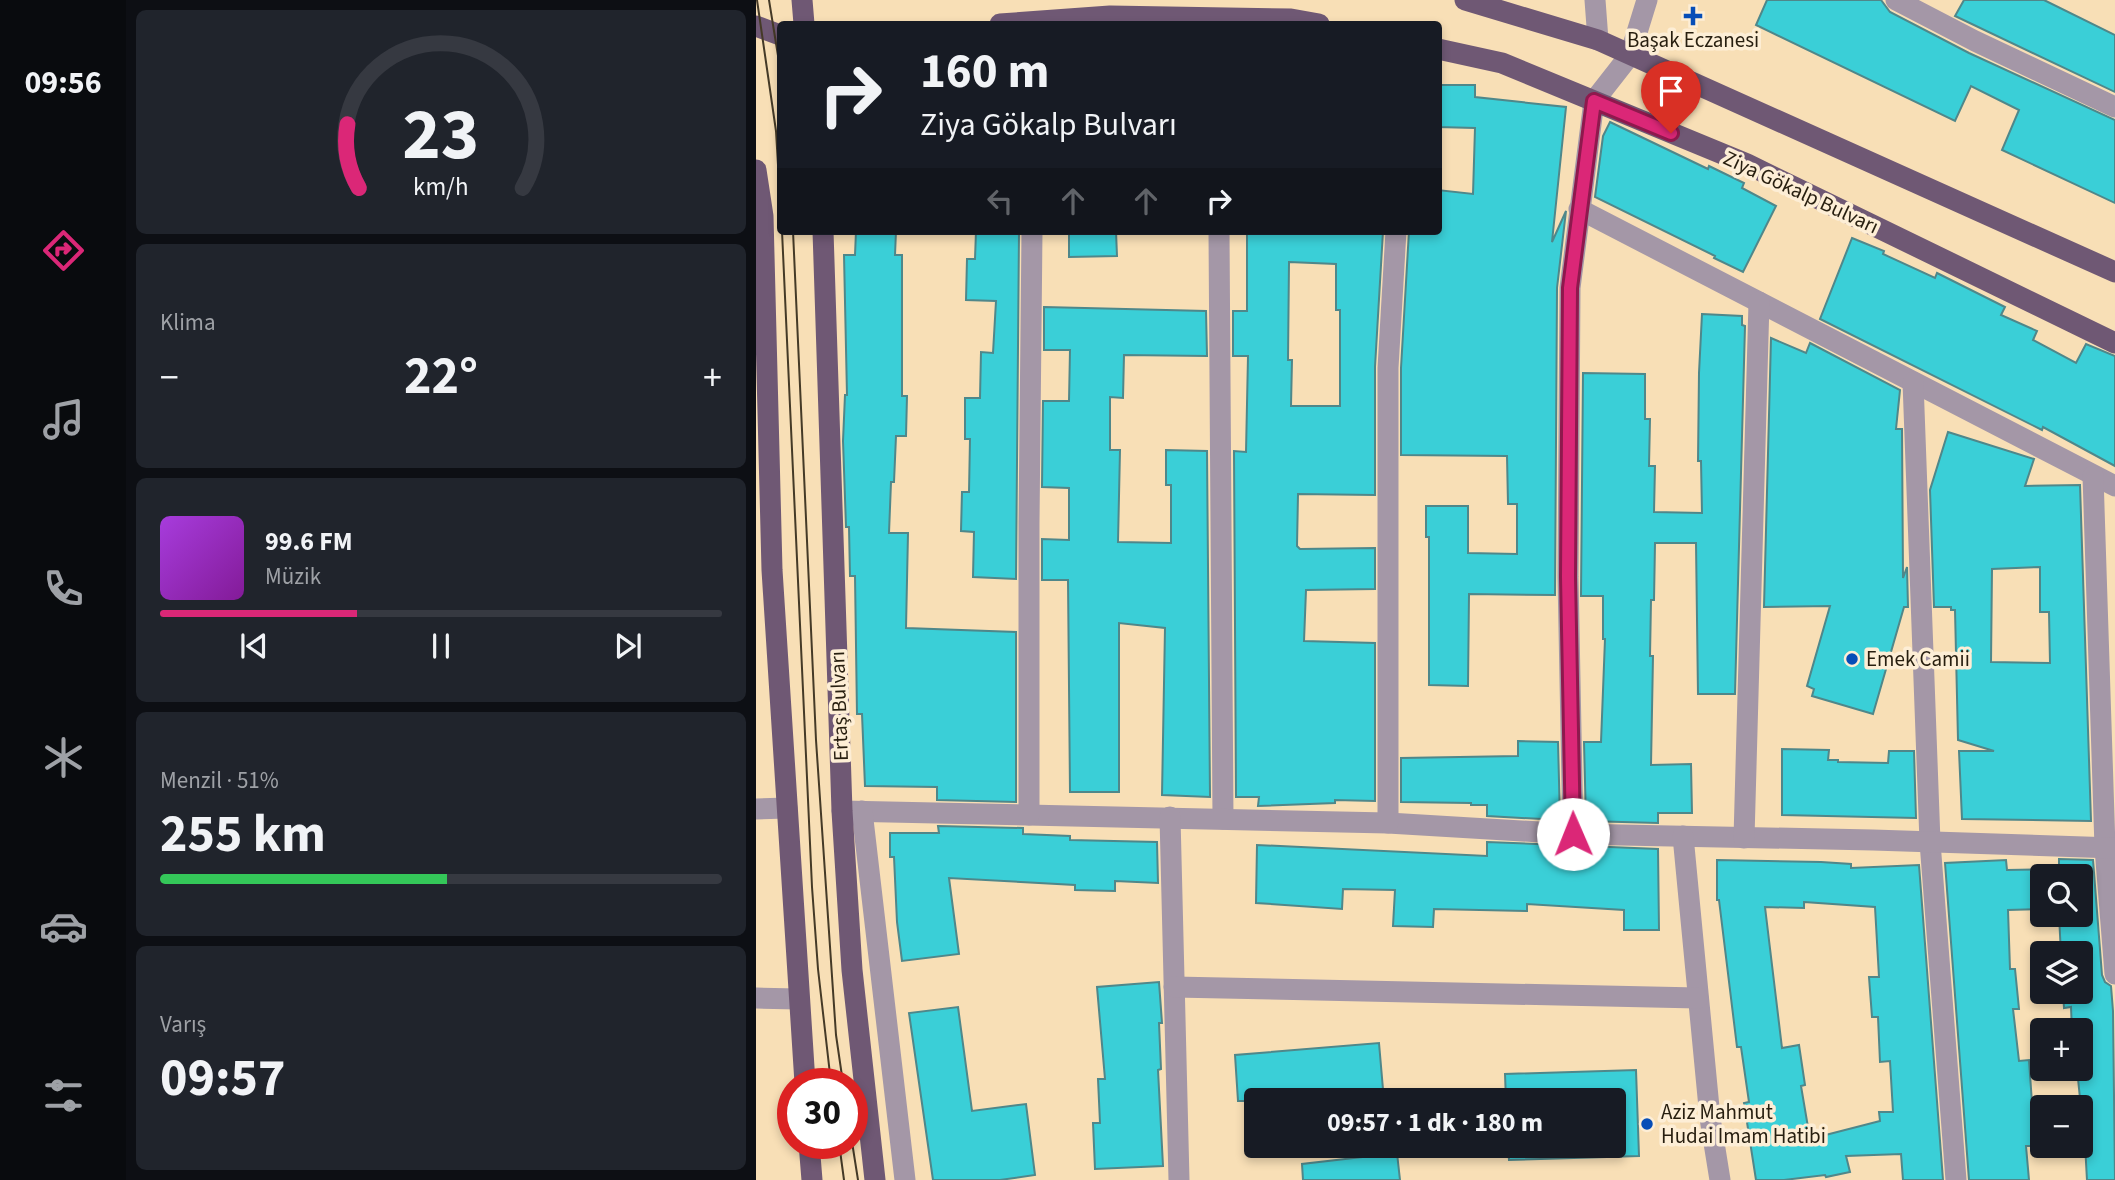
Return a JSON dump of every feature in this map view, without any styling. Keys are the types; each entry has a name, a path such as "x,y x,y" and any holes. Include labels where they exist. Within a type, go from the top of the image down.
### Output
{"main road":[{"path":"802,0 804,21"},
{"path":"1465,0 1598,40 2115,272"},
{"path":"1061,21 1110,16 1302,21"},
{"path":"756,26 777,34"},
{"name":"Ziya Gökalp Bulvarı","path":"1442,50 1502,63 1747,164 2115,343"},
{"path":"756,170 762,332 764,570 786,808 804,1068"},
{"name":"Ertaş Bulvarı","path":"823,235 852,811 852,970 875,1180"},
{"path":"811,1159 812,1180"}],"street":[{"path":"1595,0 1598,40"},
{"path":"1573,834 1568,577 1570,288 1578,209 1594,101 1630,55 1647,0"},
{"path":"1896,0 1975,41 2115,107"},
{"path":"1578,209 2115,486"},
{"path":"1029,815 1032,235"},
{"path":"1219,235 1223,819"},
{"path":"1388,823 1388,368 1396,235"},
{"path":"1744,838 1759,302"},
{"path":"1913,382 1930,842 1956,1180"},
{"path":"2093,476 2115,974"},
{"path":"756,809 786,808"},
{"path":"905,1180 852,811 1388,823 1573,834 2110,848"},
{"path":"1170,817 1179,1180"},
{"path":"1683,836 1710,1118 1720,1180"},
{"path":"1174,987 1698,998"},
{"path":"756,998 798,999"}],"building":[{"path":"1767,0 1881,0 1890,12 1969,53 2115,120 2115,203 2002,150 2019,110 1971,86 1955,121 1756,25"},
{"path":"1964,0 2044,0 2115,35 2115,92 1955,16"},
{"path":"1442,85 1475,85 1475,97 1566,107 1552,242 1566,211 1557,288 1555,595 1469,594 1468,686 1429,685 1429,537 1426,537 1426,506 1468,506 1468,553 1517,554 1517,504 1508,504 1507,456 1401,455 1401,368 1409,235 1442,235 1442,190 1473,194 1475,128 1442,127"},
{"path":"1610,122 1708,169 1709,166 1744,183 1742,188 1776,206 1743,272 1595,197 1603,136"},
{"path":"856,235 896,235 895,255 902,255 902,396 907,396 906,436 896,436 889,533 908,533 906,628 1016,632 1016,802 937,800 937,787 865,786 862,714 857,714 855,576 850,576 843,441 847,395 844,255 855,255"},
{"path":"976,235 1019,235 1016,579 973,577 974,532 961,531 962,492 969,492 970,439 965,439 965,398 980,398 981,352 993,353 996,301 966,300 967,259 975,259"},
{"path":"1069,235 1116,235 1117,256 1069,257"},
{"path":"1247,235 1383,235 1375,367 1375,495 1298,494 1297,546 1300,549 1375,548 1375,589 1306,590 1304,641 1375,643 1375,801 1335,800 1335,803 1258,806 1259,797 1236,797 1234,451 1246,452 1248,356 1233,356 1233,311 1247,311","holes":["1289,262 1336,264 1336,310 1340,310 1340,406 1291,406 1292,360 1288,360"]},
{"path":"1852,238 1884,251 1883,254 1935,278 1937,273 2005,307 2001,315 2037,331 2033,340 2076,363 2086,344 2115,356 2115,466 2043,427 2042,430 1820,319"},
{"path":"1044,307 1206,311 1207,356 1124,355 1123,398 1110,397 1110,450 1120,450 1118,542 1171,543 1171,485 1166,485 1166,450 1207,451 1210,797 1162,795 1165,628 1119,623 1119,792 1070,792 1068,580 1042,580 1042,539 1069,540 1069,488 1042,487 1043,401 1069,401 1070,350 1044,350"},
{"path":"1702,314 1742,316 1742,325 1745,326 1735,694 1698,694 1696,543 1655,543 1654,600 1651,600 1651,765 1691,764 1692,813 1658,813 1658,823 1586,821 1584,742 1601,742 1605,639 1603,596 1581,596 1583,373 1645,374 1645,419 1650,419 1649,466 1655,466 1654,512 1702,513 1701,461 1698,461"},
{"path":"1771,338 1806,353 1810,343 1900,390 1896,429 1902,429 1903,578 1907,567 1908,607 1904,607 1873,714 1812,696 1814,689 1807,686 1830,606 1764,607"},
{"path":"1948,432 2034,459 2025,486 2080,485 2091,821 1962,819 1959,751 1994,751 1958,740 1955,610 1951,610 1951,607 1934,607 1930,490","holes":["2040,567 2040,612 2049,612 2050,663 1991,662 1992,569"]},
{"path":"1518,741 1558,742 1560,820 1487,816 1487,805 1471,803 1401,802 1401,758 1518,756"},
{"path":"1782,749 1829,750 1828,760 1838,762 1888,763 1889,751 1914,751 1916,818 1782,815"},
{"path":"938,826 1023,828 1023,834 1070,836 1070,840 1157,842 1158,883 1115,881 1115,891 1075,890 1075,885 949,878 959,954 902,961 894,857 890,857 890,833 939,833"},
{"path":"1487,842 1658,849 1659,930 1624,930 1624,910 1527,904 1527,911 1434,909 1433,927 1393,926 1395,890 1343,889 1342,909 1256,903 1257,845 1487,856"},
{"path":"2059,859 2093,860 2102,975 2105,982 2111,986 2113,1011 2115,1180 2087,1180 2086,1158 2093,1158 2093,1095 2080,1095 2078,1081 2093,1081 2093,1018 2071,1018 2071,1007 2064,1008 2064,1004 2093,1004 2093,941 2060,941 2060,927 2093,927 2093,864 2059,864"},
{"path":"1717,860 1821,862 1851,864 1851,868 1919,865 1943,1180 1903,1180 1901,1154 1846,1156 1850,1172 1826,1177 1756,1180 1744,1103 1749,1102 1741,1047 1737,1047 1717,900","holes":["1804,902 1875,907 1879,977 1869,977 1872,1017 1878,1017 1880,1062 1890,1061 1893,1112 1879,1112 1880,1121 1810,1139 1801,1086 1805,1085 1799,1045 1782,1048 1765,907 1804,908"]},
{"path":"2006,860 2007,870 2030,870 2030,909 2008,910 2010,969 2015,969 2019,1009 2013,1009 2019,1061 2029,1060 2030,1146 2026,1146 2029,1180 1969,1180 1945,863"},
{"path":"1159,982 1162,1023 1159,1023 1161,1069 1158,1070 1163,1166 1095,1169 1093,1123 1100,1123 1098,1079 1105,1079 1097,987"},
{"path":"958,1007 972,1111 1026,1104 1035,1175 1000,1180 933,1180 909,1013"},
{"path":"1379,1043 1383,1088 1244,1088 1244,1101 1238,1101 1235,1055"},
{"path":"1636,1070 1639,1156 1626,1156 1626,1088 1506,1088 1505,1074"},
{"path":"1354,1158 1398,1158 1400,1180 1303,1180 1302,1164"},
{"path":"1509,1158 1574,1158 1509,1160"}],"tram line":[{"path":"757,0 777,148"},
{"path":"769,0 777,49"},
{"path":"782,235 812,887 829,1068"},
{"path":"793,235 816,740 836,1035 841,1068"},
{"path":"841,1159 844,1180"},
{"path":"855,1159 858,1180"}],"place":[{"name":"Başak Eczanesi","path":"1693,16"},
{"name":"Emek Camii","path":"1852,659"},
{"name":"Aziz Mahmut Hudai Imam Hatibi","path":"1647,1124"}],"route":[{"path":"1573,834 1568,577 1570,288 1578,209 1594,101 1671,133"}]}
